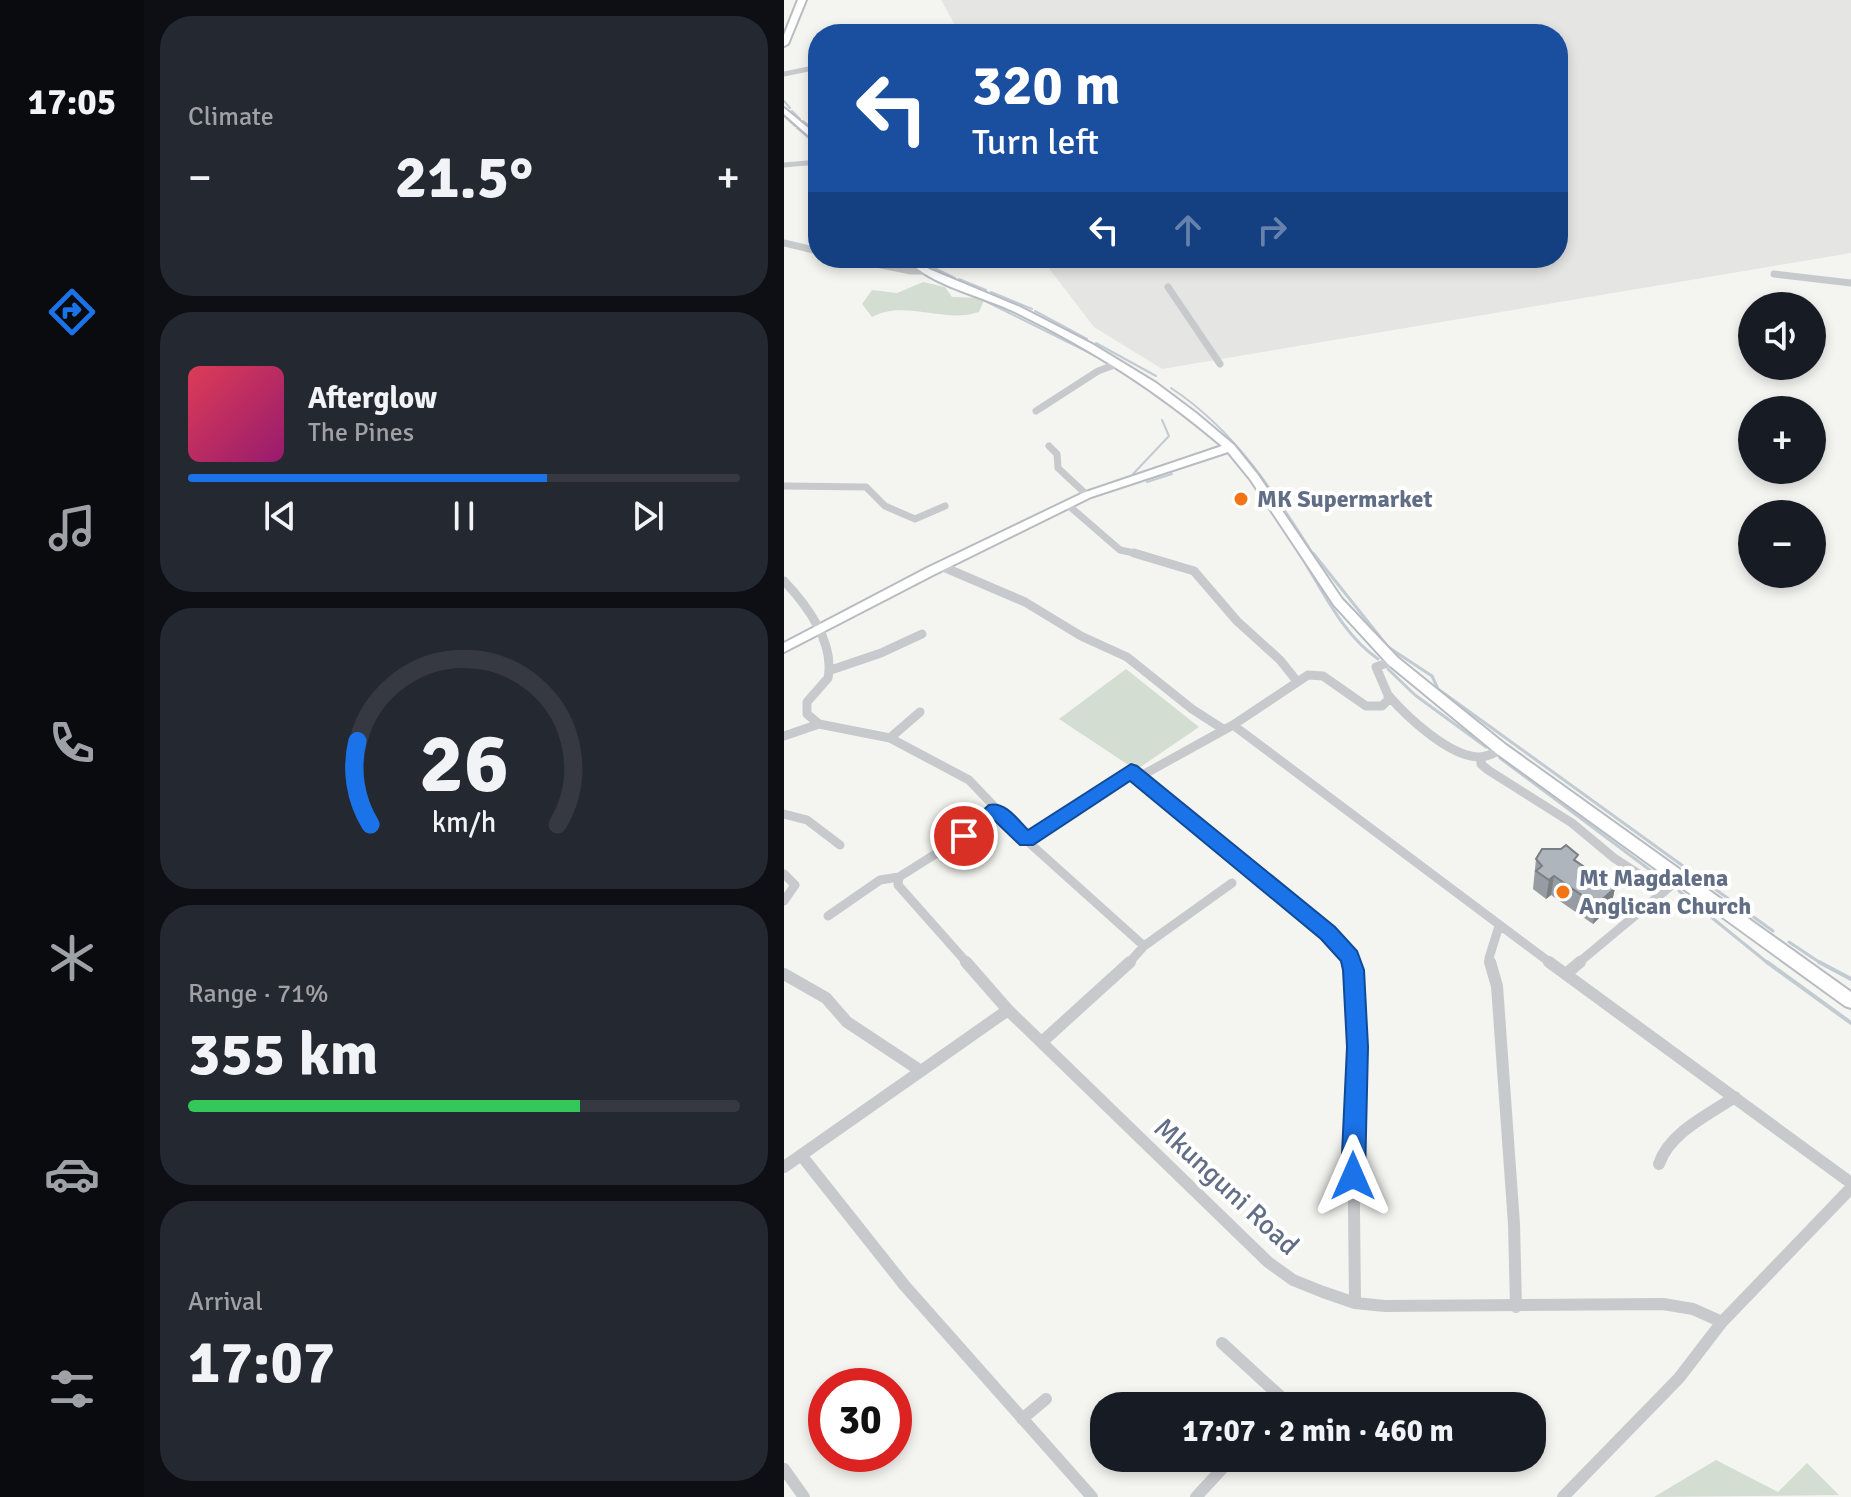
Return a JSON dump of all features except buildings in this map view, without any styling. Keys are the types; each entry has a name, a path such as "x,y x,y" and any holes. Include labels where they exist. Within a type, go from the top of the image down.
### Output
{"main road":[{"path":"784,44 801,0 792,1"},
{"path":"784,110 808,132"},
{"path":"922,268 1016,309 1152,385 1230,447 1271,498 1308,560 1338,602 1393,661 1501,749 1851,1001"},
{"path":"784,648 941,566 1087,495 1230,447"}],"street":[{"path":"784,74 808,70"},
{"path":"784,165 808,163"},
{"path":"784,243 808,249"},
{"path":"896,268 926,271"},
{"path":"1774,274 1851,283"},
{"path":"1168,287 1220,364"},
{"path":"1036,411 1098,371 1117,364"},
{"path":"1049,446 1057,454 1058,468 1087,495"},
{"path":"784,486 866,487 885,506 915,519 945,506"},
{"path":"1068,505 1120,550 1175,563 1194,571 1228,611 1280,660 1296,680"},
{"path":"941,566 1025,602 1081,636 1127,657 1192,709 1228,727 1449,885 1499,926 1735,1097 1851,1186 1722,1322 1679,1378 1563,1497"},
{"path":"784,581 819,630 831,670 827,682 809,698 805,706 807,714 819,724 890,738 969,780 1026,840 1144,946"},
{"path":"831,670 881,653 922,634"},
{"path":"1393,661 1379,664 1376,670 1389,696 1424,729 1470,756 1481,757 1501,749"},
{"path":"1139,777 1228,727 1296,680 1313,674 1323,676 1362,705 1382,706 1389,696"},
{"path":"890,738 920,712"},
{"path":"784,736 819,724"},
{"path":"1481,757 1481,764 1488,770 1572,823 1614,858 1665,891"},
{"path":"1026,840 1131,771 1328,933 1350,957 1357,1007 1353,1117 1355,1303"},
{"path":"828,916 880,880 899,877 964,836 996,810"},
{"path":"784,814 793,814 818,827 840,845"},
{"path":"784,874 795,885 784,901"},
{"name":"Mkunguni Road","path":"899,877 898,885 1008,1010 1043,1041 1193,1192 1268,1262 1293,1280 1355,1303 1516,1307 1678,1305 1722,1322"},
{"path":"1566,974 1679,879"},
{"path":"1043,1041 1118,976 1144,946 1232,883"},
{"path":"1499,926 1489,958 1497,986 1514,1224 1516,1307"},
{"path":"784,974 826,998 847,1022 921,1071"},
{"path":"784,1167 1008,1010"},
{"path":"1659,1164 1668,1145 1735,1097"},
{"path":"801,1155 896,1275 1092,1497"},
{"path":"1222,1343 1276,1392"},
{"path":"1022,1419 1046,1399"},
{"path":"784,1469 804,1497"},
{"path":"1196,1497 1219,1472"}],"shaded area":[{"path":"941,0 1851,0 1851,253 1162,369 1094,327 1049,268 1568,268 1568,24 954,24"},
{"path":"923,282 945,287 952,297 985,298 979,312 966,315 898,310 872,317 862,304 872,290 897,293"},
{"path":"1126,669 1199,727 1136,770 1059,719"},
{"path":"1716,1460 1778,1492 1807,1463 1839,1495 1654,1497"}],"waterway":[{"path":"784,101 790,108"},
{"path":"792,111 800,119"},
{"path":"784,116 795,126"},
{"path":"803,121 808,125"},
{"path":"797,128 808,137"},
{"path":"934,268 955,278"},
{"path":"959,279 986,290"},
{"path":"991,292 1032,309"},
{"path":"977,297 1096,356"},
{"path":"1035,311 1087,339"},
{"path":"1096,343 1156,376"},
{"path":"1171,388 1215,423 1252,464 1314,555"},
{"path":"1133,474 1169,436 1162,420"},
{"path":"1233,459 1254,484"},
{"path":"1147,482 1172,474"},
{"path":"1293,544 1300,555"},
{"path":"1299,553 1343,624 1378,659"},
{"path":"1313,553 1388,647 1432,676 1438,689 1773,931"},
{"path":"1388,669 1415,695 1486,747"},
{"path":"1500,758 1662,879"},
{"path":"1679,891 1769,964"},
{"path":"1789,942 1819,962"},
{"path":"1767,962 1851,1023"},
{"path":"1819,962 1851,979"}],"place":[{"name":"MK Supermarket","path":"1241,499"},
{"name":"Mt Magdalena Anglican Church","path":"1563,892"}],"route":[{"path":"964,836 996,810 1026,840 1131,771 1328,933 1350,957 1354,970 1358,1047 1353,1176"}]}
